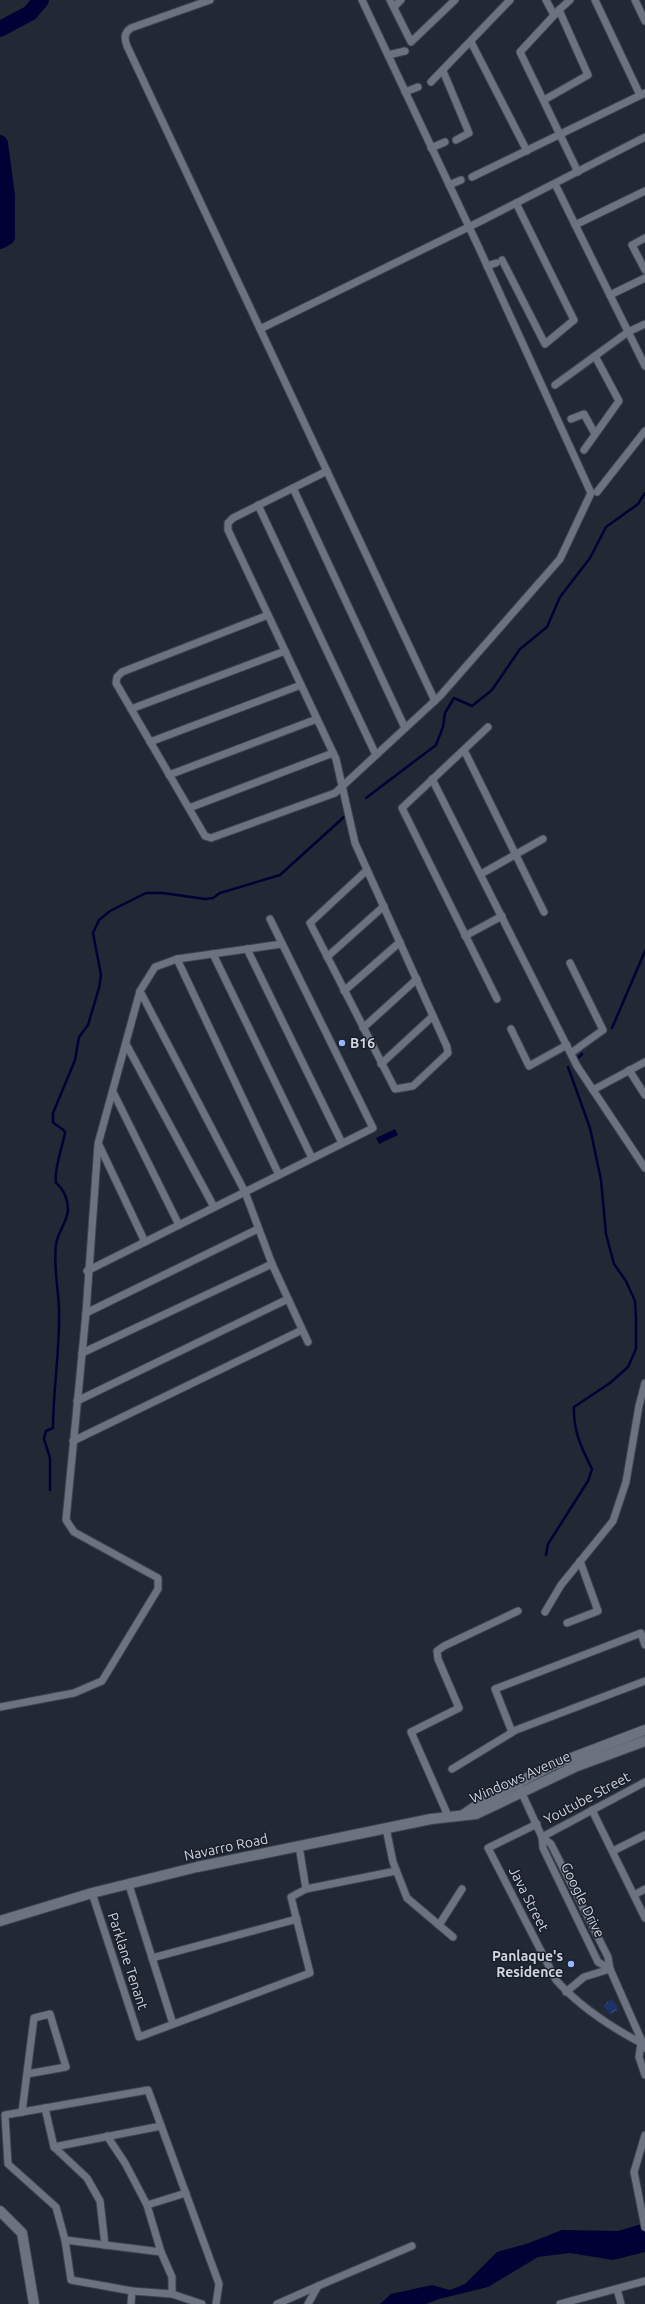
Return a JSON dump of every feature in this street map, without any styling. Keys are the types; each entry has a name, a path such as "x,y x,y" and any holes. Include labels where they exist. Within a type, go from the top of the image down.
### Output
{"street":[{"path":"210,0 131,28 126,31 124,38 435,701"},
{"path":"268,615 122,672 117,677 116,683 169,775 205,836 211,838 335,793 435,701 560,559 591,493 531,352 487,266 362,0"},
{"path":"390,0 411,42 455,0"},
{"path":"394,7 401,0"},
{"path":"431,82 510,0"},
{"path":"544,100 588,75 556,13 546,0"},
{"path":"570,0 520,52 578,172"},
{"path":"472,177 527,152 560,134 643,94 595,0"},
{"path":"635,0 643,11 645,21"},
{"path":"471,42 527,152"},
{"path":"388,56 405,51"},
{"path":"443,71 468,133 456,140"},
{"path":"405,92 418,87"},
{"path":"260,329 555,184 645,138"},
{"path":"431,148 445,142"},
{"path":"449,185 461,180"},
{"path":"555,184 645,366"},
{"path":"575,225 645,191"},
{"path":"487,266 500,262 545,344 574,320 516,203"},
{"path":"645,238 632,245 645,270"},
{"path":"610,295 645,278"},
{"path":"555,385 628,332 645,324"},
{"path":"584,450 619,401 595,356"},
{"path":"571,419 584,414 595,434"},
{"path":"598,492 645,431"},
{"path":"327,471 233,518 228,522 228,530 333,753 341,777 341,787 355,843 447,1047 448,1053 413,1086 395,1089 310,923 367,870"},
{"path":"293,488 405,728"},
{"path":"258,505 376,755"},
{"path":"131,709 284,651"},
{"path":"150,742 301,685"},
{"path":"169,775 317,719"},
{"path":"488,727 402,808 497,999"},
{"path":"464,750 544,912"},
{"path":"189,808 333,753"},
{"path":"432,779 571,1053 593,1090 645,1168"},
{"path":"481,874 543,839"},
{"path":"327,957 384,906"},
{"path":"465,936 502,916"},
{"path":"87,1271 373,1128 270,919"},
{"path":"344,991 400,942"},
{"path":"0,1707 74,1693 102,1681 158,1589 158,1578 74,1532 66,1520 86,1313 87,1271 98,1144 140,991 155,967 177,959 282,944"},
{"path":"247,949 342,1143"},
{"path":"213,954 312,1158"},
{"path":"177,959 279,1175"},
{"path":"570,963 603,1030 571,1053"},
{"path":"363,1028 417,979"},
{"path":"140,991 245,1192 272,1264 308,1342"},
{"path":"381,1064 433,1016"},
{"path":"511,1029 529,1066 567,1045"},
{"path":"126,1044 214,1207"},
{"path":"593,1090 645,1062"},
{"path":"629,1070 645,1095"},
{"path":"113,1092 178,1225"},
{"path":"98,1144 145,1242"},
{"path":"86,1313 258,1229"},
{"path":"82,1353 272,1264"},
{"path":"77,1401 288,1299"},
{"path":"73,1441 302,1330"},
{"path":"545,1612 561,1585 613,1520 621,1502 645,1382"},
{"path":"567,1623 598,1611 580,1561"},
{"path":"449,1818 411,1732 459,1708 438,1659 437,1651 444,1646 518,1611"},
{"path":"512,1732 495,1689 641,1633 645,1645"},
{"path":"452,1769 512,1732 645,1681"},
{"name":"Windows Avenue","path":"462,1816 476,1814 553,1765 645,1730"},
{"name":"Windows Avenue","path":"519,1787 645,1741"},
{"name":"Youtube Street","path":"542,1836 645,1782"},
{"name":"Google Drive","path":"519,1787 542,1836 543,1848 598,1962 610,1969"},
{"path":"592,1810 645,1918"},
{"name":"Navarro Road","path":"0,1921 92,1894 198,1867 431,1819 462,1816"},
{"name":"Java Street","path":"537,1824 488,1848 556,1980 566,1992 623,2033 644,2044"},
{"path":"386,1828 396,1870 407,1898 453,1937"},
{"path":"613,1851 645,1835"},
{"name":"Google Drive","path":"542,1836 551,1844 608,1956 610,1969 644,2044"},
{"path":"299,1846 306,1889"},
{"path":"129,1885 173,2024 310,1973 291,1896 306,1889 396,1870"},
{"path":"634,1895 645,1889"},
{"path":"439,1925 462,1890"},
{"name":"Parklane Tenant","path":"92,1894 139,2037 173,2024"},
{"path":"152,1958 297,1919"},
{"path":"566,1992 584,1977 610,1969"},
{"path":"22,2112 34,2018 50,2014 66,2067 27,2074"},
{"path":"644,2044 639,2057 645,2076"},
{"path":"202,2304 172,2294 132,2291 71,2280 65,2240 56,2207 8,2164 5,2115 148,2090 219,2284 216,2304"},
{"path":"45,2108 54,2147 87,2178 100,2201 105,2245"},
{"path":"54,2147 161,2126"},
{"path":"645,2135 642,2155 634,2172 638,2200 645,2227"},
{"path":"107,2136 125,2163 147,2204 161,2252 172,2277 172,2294"},
{"path":"147,2204 186,2193"},
{"path":"0,2211 22,2233 34,2304 30,2304"},
{"path":"65,2240 161,2252"},
{"path":"277,2304 412,2246"},
{"path":"560,2304 645,2281"},
{"path":"308,2304 318,2286"},
{"path":"617,2289 621,2304"},
{"path":"132,2291 132,2304"}],"green space":[{"path":"612,1999 619,2009 610,2015 603,2005"}],"shaded area":[{"path":"395,1129 398,1135 379,1144 376,1138"},
{"path":"645,2223 645,2252 613,2260 570,2253 538,2257 488,2287 439,2299 426,2304 380,2304 391,2294 432,2285 450,2290 465,2284 497,2252 529,2243 562,2230 618,2231"}],"waterway":[{"path":"0,29 30,13 41,0"},
{"path":"0,143 7,196 7,237 0,241"},
{"path":"366,798 436,745 443,727 445,713 454,698 472,706 492,690 520,649 547,627 560,597 590,558 606,527 638,504 645,493"},
{"path":"50,1490 50,1458 44,1439 46,1431 53,1428 59,1327 59,1304 55,1253 58,1236 66,1219 68,1210 65,1195 56,1183 56,1170 65,1132 53,1122 53,1113 75,1060 79,1037 88,1025 99,988 101,975 93,933 99,920 110,911 146,893 163,893 205,899 213,898 220,893 280,875 344,817"},
{"path":"612,1028 645,951"},
{"path":"577,1059 582,1054"},
{"path":"546,1555 548,1544 588,1481 592,1469 577,1432 574,1407 610,1383 628,1367 636,1349 635,1301 626,1281 614,1264 606,1234 601,1180 590,1128 568,1067"}],"place":[{"name":"B16","path":"342,1043"},
{"name":"Panlaque's Residence","path":"571,1964"}]}
